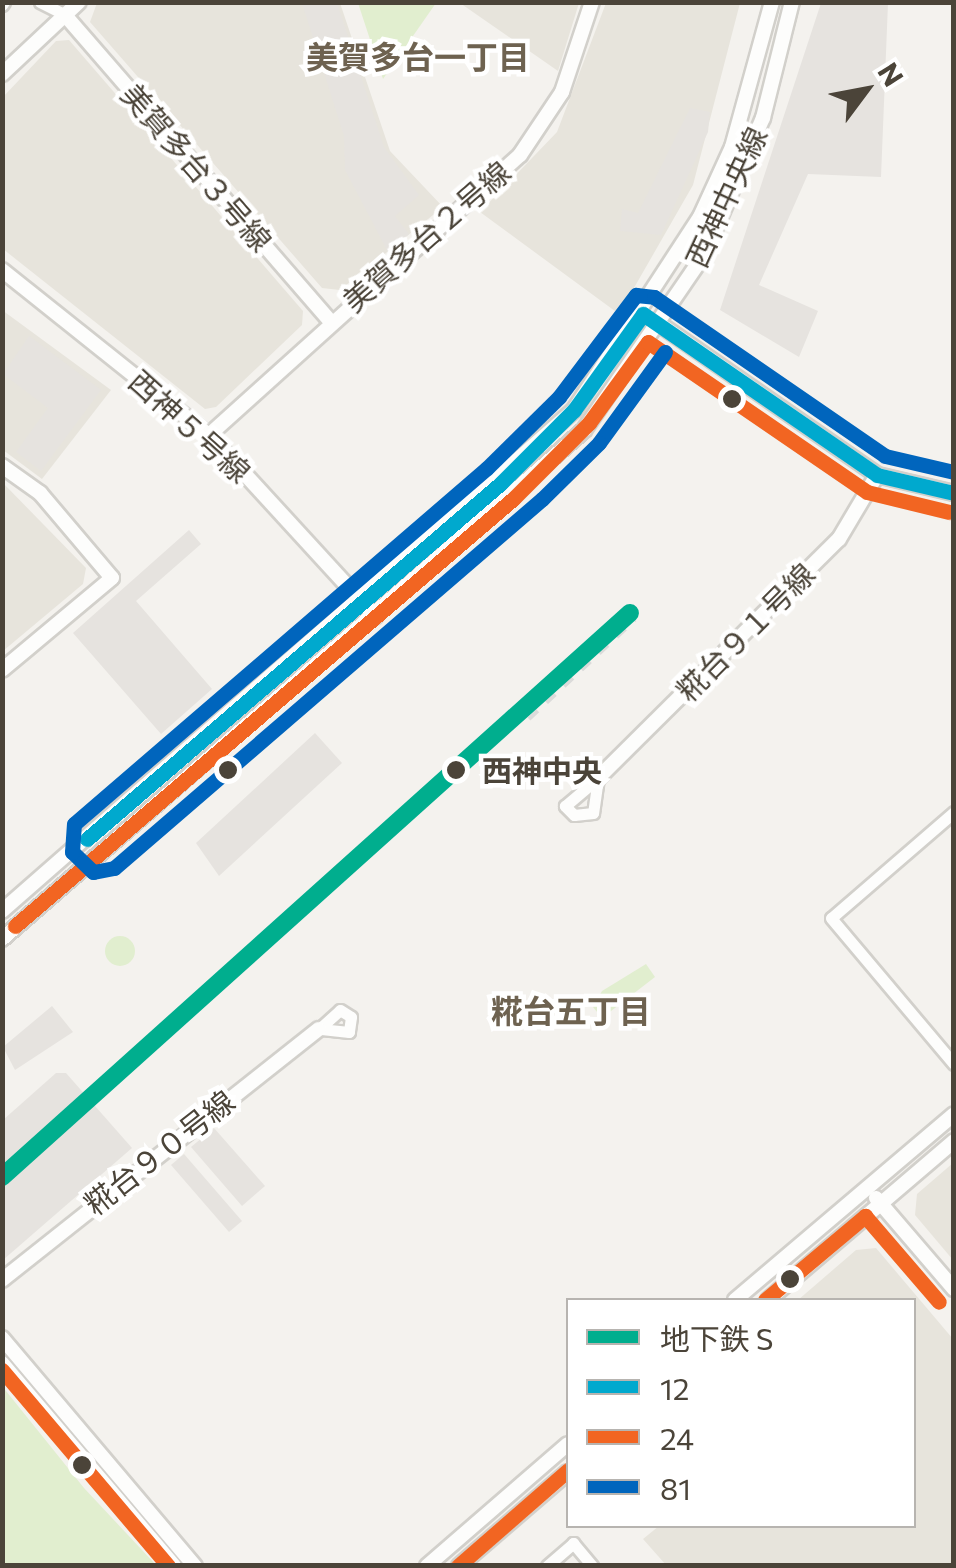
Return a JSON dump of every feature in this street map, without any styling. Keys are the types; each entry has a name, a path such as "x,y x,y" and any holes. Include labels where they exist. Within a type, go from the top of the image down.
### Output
{"street":[{"path":"40,2 65,14"},
{"path":"2,74 79,2"},
{"name":"美賀多台２号線","path":"208,435 328,319 520,155 562,92 592,2"},
{"name":"西神中央線","path":"2,911 547,438 643,314 732,148 772,2"},
{"name":"西神中央線","path":"2,939 584,430 660,325 738,180 792,2"},
{"name":"美賀多台３号線","path":"65,14 328,319"},
{"name":"西神５号線","path":"2,270 208,435 375,616"},
{"path":"643,314 751,384 872,471 954,493"},
{"path":"2,466 40,494 112,578 2,670"},
{"name":"糀台９１号線","path":"598,778 839,538 872,471"},
{"path":"954,812 831,918 954,1064"},
{"name":"糀台９０号線","path":"2,1280 319,1028"},
{"path":"737,1298 954,1114"},
{"path":"770,1298 954,1140"},
{"path":"867,1188 954,1289"},
{"path":"2,1338 195,1566"},
{"path":"2,1364 174,1566"},
{"path":"427,1566 566,1446"},
{"path":"459,1566 566,1474"},
{"path":"547,1566 573,1544 592,1566"},
{"path":"474,1552 485,1566"}],"shaded area":[{"path":"97,3 340,3 390,151 443,207 340,290 322,288 90,22"},
{"path":"302,3 337,3 384,147 419,195 395,216 409,234 388,252 345,170 344,136"},
{"path":"460,3 579,3 558,71"},
{"path":"606,3 740,3 693,185 619,314 480,212 557,132"},
{"path":"821,3 888,3 881,177 808,174 759,285 818,311 799,357 720,310"},
{"path":"69,40 303,311 302,325 216,407 205,409 3,249 3,97 56,41"},
{"path":"690,108 710,112 708,132 661,235 620,231 622,209 638,213"},
{"path":"2,310 111,390 42,479 3,450"},
{"path":"29,336 101,390 41,471 16,452 48,408 3,374"},
{"path":"3,483 86,568 83,584 3,651"},
{"path":"189,530 201,544 136,601 212,689 161,734 73,633"},
{"path":"315,733 342,763 219,876 196,843"},
{"path":"52,1006 73,1032 15,1070 3,1047"},
{"path":"56,1073 66,1073 132,1148 3,1260 3,1120"},
{"path":"214,1128 265,1186 242,1206 191,1147"},
{"path":"184,1154 242,1221 229,1232 171,1165"},
{"path":"953,1163 953,1260 915,1215 917,1194"},
{"path":"876,1248 953,1339 953,1565 666,1565 643,1539 657,1528 916,1528 916,1298 800,1298 856,1250"}],"green space":[{"path":"358,3 436,3 383,79"},
{"path":"120,936 131,940 135,951 131,962 120,966 109,962 105,951 109,940"},
{"path":"646,964 655,977 602,1018 593,1007 602,991"},
{"path":"2,1386 84,1488 156,1565 3,1565"}],"railway":[{"path":"529,719 635,620"}],"metro line":[{"name":"S","path":"2,1177 630,613"}],"transit line":[{"name":"81","path":"665,352 599,443 542,499 114,868 93,872 72,852 74,824 487,468 559,397 636,295 654,297 885,456 954,472"},
{"name":"12","path":"643,314 877,475 954,493"},
{"name":"12","path":"87,839 501,483 574,410 643,314"},
{"name":"24","path":"15,926 514,498 589,423 648,342 867,492 949,512"},
{"name":"24","path":"767,1298 865,1216 939,1302"},
{"name":"24","path":"2,1370 168,1566"},
{"name":"24","path":"458,1566 566,1472"}],"place":[{"name":"西神中央","path":"456,770"}],"district":[{"name":"美賀多台一丁目","path":"418,56"},
{"name":"糀台五丁目","path":"571,1010"}]}
